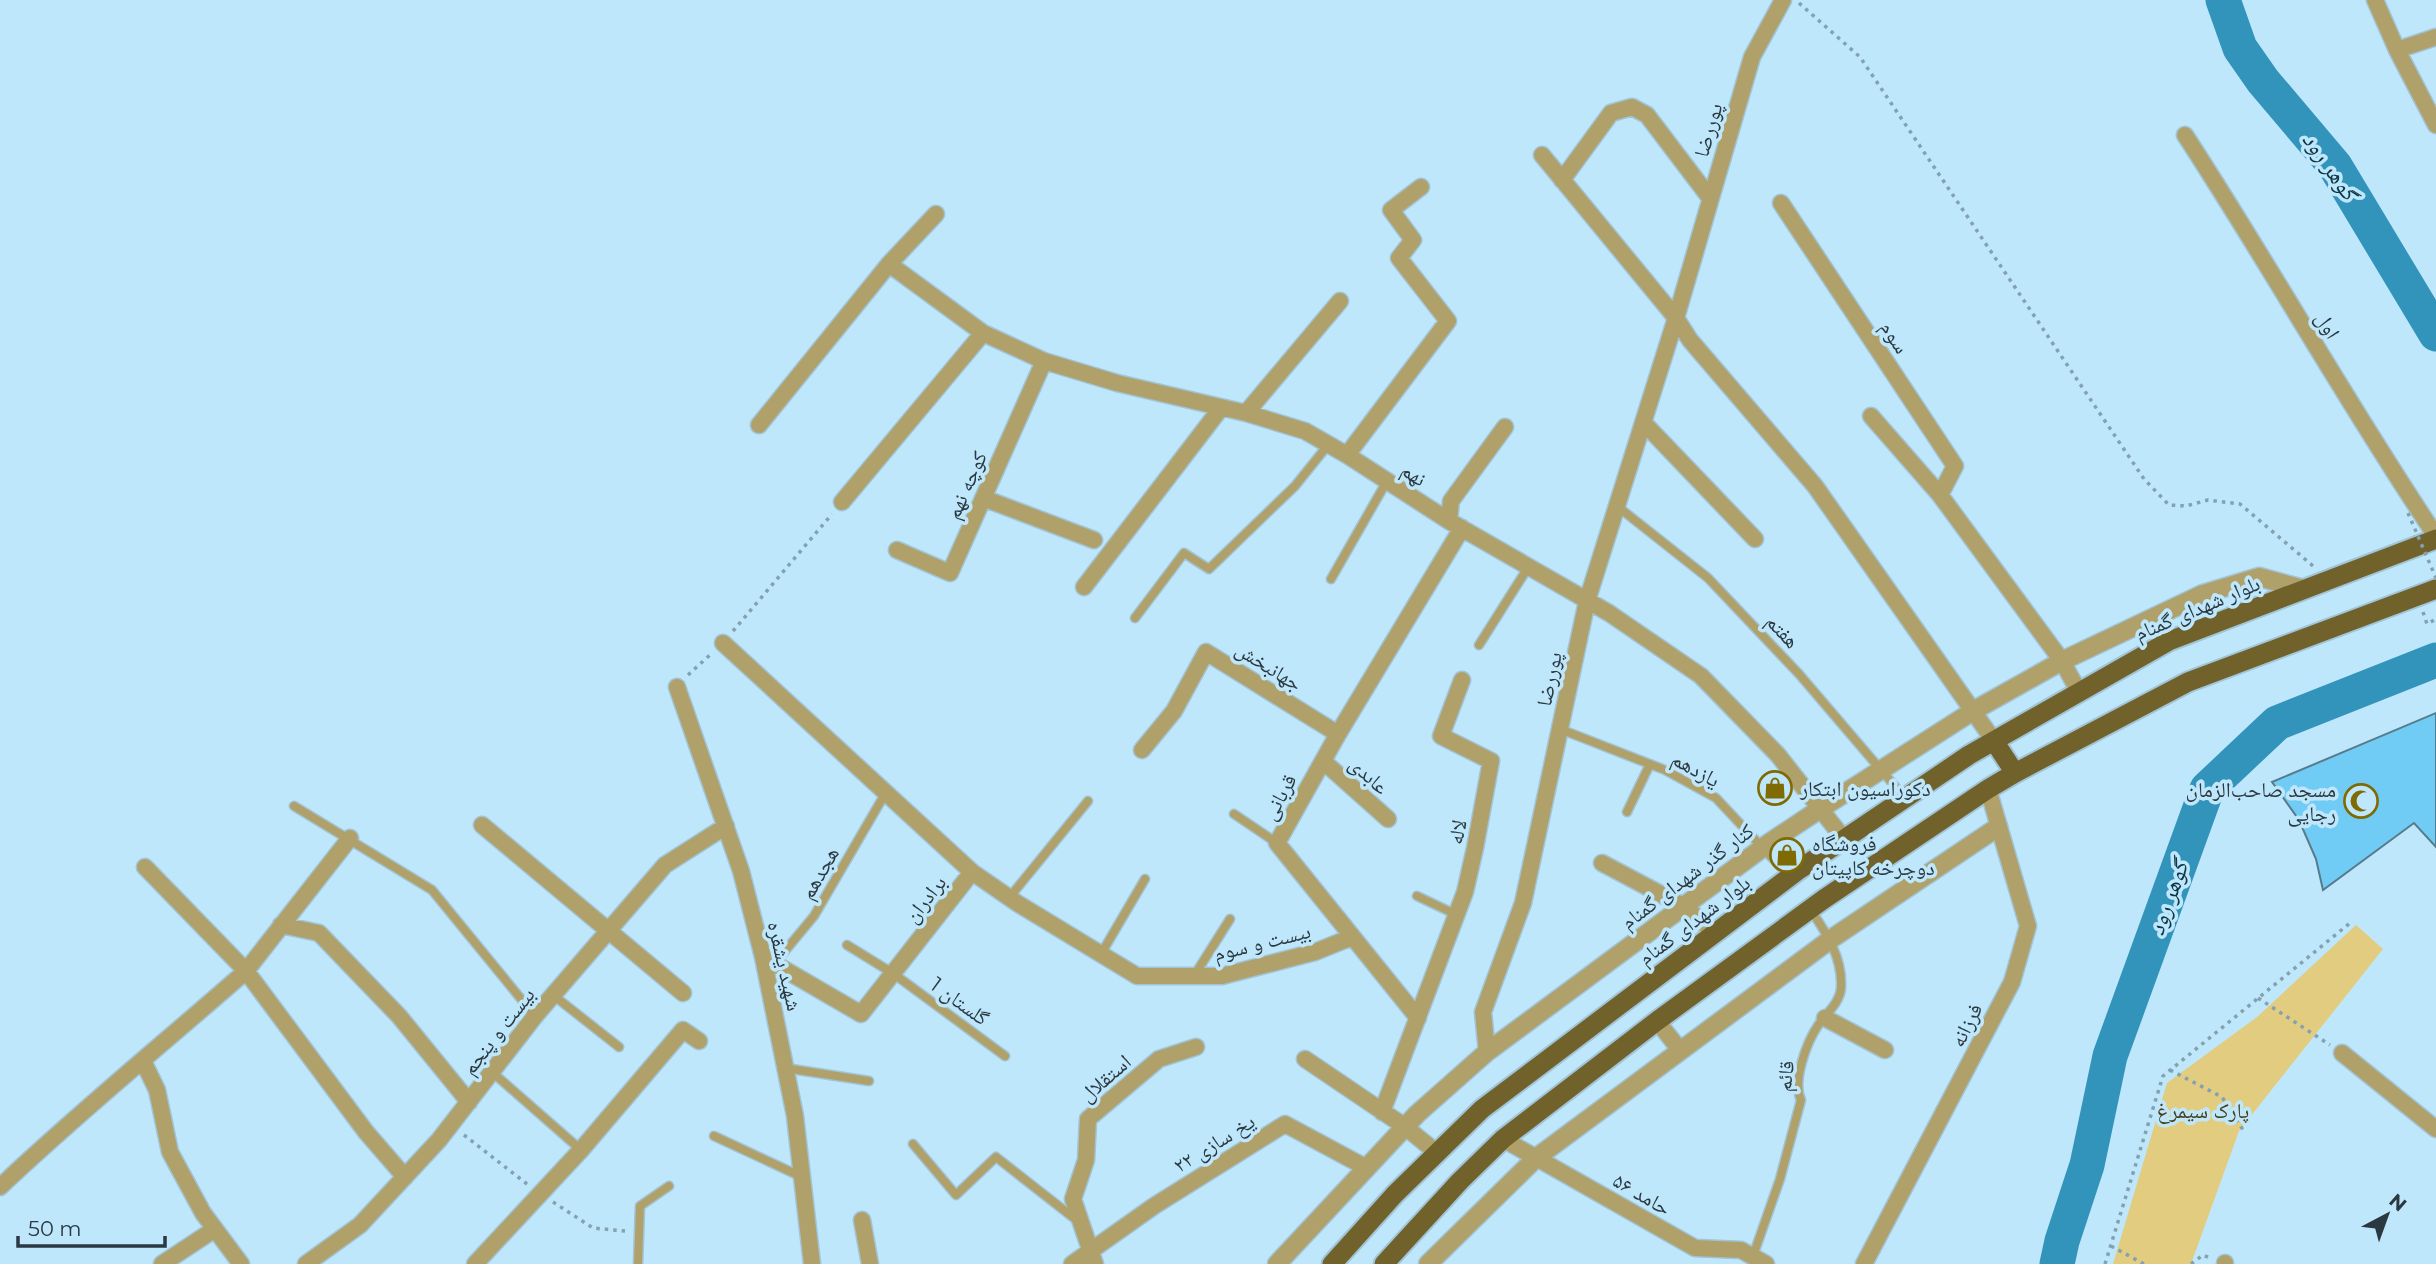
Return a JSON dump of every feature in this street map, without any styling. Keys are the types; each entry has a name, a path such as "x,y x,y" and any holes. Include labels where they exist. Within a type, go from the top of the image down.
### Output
{"highway":[{"name":"بلوار شهدای گمنام","path":"1332,1264 1436,1152 1493,1101 1790,877 1969,755 2169,640 2436,537"},
{"path":"1384,1264 1460,1181 1503,1139 1657,1021 1810,909 1988,789 2188,682 2436,589"},
{"path":"1994,741 2015,773"}],"street":[{"name":"پوررضا","path":"1487,1052 1483,1012 1523,902 1587,601 1676,318 1752,57 1783,0"},
{"path":"2375,0 2397,50 2436,125"},
{"path":"2397,50 2436,37"},
{"path":"1562,180 1611,113 1632,107 1647,115 1710,198"},
{"name":"اول","path":"2185,135 2235,212 2394,474 2436,537"},
{"path":"1542,155 1676,318 1690,340 1815,486 1994,741"},
{"path":"1347,455 1448,321 1399,258 1413,240 1391,210 1421,187"},
{"name":"سوم","path":"1781,203 1955,466 1940,495"},
{"path":"759,425 889,264 936,214"},
{"name":"نهم","path":"889,264 983,333 1044,361 1118,383 1246,413 1305,431 1347,455 1456,525 1587,601 1701,676 1778,755 1844,839"},
{"path":"1246,413 1340,301"},
{"path":"842,502 983,333"},
{"name":"کوچه نهم","path":"897,550 950,573 1044,361"},
{"path":"1084,587 1221,408"},
{"path":"1871,416 1940,495 2062,661 2079,692"},
{"path":"1643,422 1755,539"},
{"name":"قربانی","path":"1418,1018 1277,843 1456,525 1451,501 1505,426"},
{"path":"983,498 1094,540"},
{"name":"کنار گذر شهدای گمنام","path":"1277,1264 1404,1126 1487,1052 1763,847 1820,809 1973,711 2062,661 2203,594 2259,577 2303,589"},
{"path":"723,643 972,872"},
{"name":"جهانبخش","path":"1142,750 1174,710 1206,652 1338,734"},
{"name":"لاله","path":"1418,1018 1457,915 1475,848 1491,761 1441,736 1462,680"},
{"name":"شهید یشقره","path":"677,687 769,960 794,1116 812,1264"},
{"name":"عابدی","path":"1323,761 1388,820"},
{"name":"فرزانه","path":"1864,1264 2012,982 2028,926 1988,789"},
{"path":"482,825 683,993"},
{"name":"بیست و پنجم","path":"306,1264 360,1225 439,1140 535,1016 665,865 726,826"},
{"path":"1428,1264 1536,1158 1831,939 1998,827"},
{"path":"0,1187 61,1129 246,971 350,838"},
{"path":"1602,863 1685,907 1715,933"},
{"path":"145,867 246,971 366,1132 405,1177"},
{"name":"برادران","path":"769,960 861,1014 972,872 1009,898 1138,976"},
{"path":"281,925 319,933 399,1016 469,1101"},
{"name":"بیست و سوم","path":"1138,976 1222,976 1315,952 1352,937"},
{"path":"1382,1112 1418,1018"},
{"path":"1825,1018 1885,1050"},
{"path":"1657,1021 1680,1050"},
{"path":"475,1264 581,1150 683,1030 699,1041"},
{"name":"استقلال","path":"1092,1258 1073,1199 1086,1160 1088,1119 1159,1059 1196,1047"},
{"path":"2342,1053 2436,1129"},
{"path":"1305,1059 1404,1126 1436,1152"},
{"path":"143,1061 156,1090 170,1152 203,1213 241,1264"},
{"name":"یخ سازی ۲۲","path":"1092,1258 1154,1206 1285,1124 1365,1167"},
{"name":"حامد ۵۶","path":"1503,1139 1695,1248 1741,1250 1760,1260"},
{"path":"862,1220 870,1264"},
{"path":"162,1264 215,1229"},
{"path":"1694,1264 1707,1249"},
{"path":"1072,1264 1092,1258"}],"lane":[{"path":"1135,618 1184,553 1209,569 1295,486 1328,445"},
{"path":"1331,579 1387,481"},
{"name":"هفتم","path":"1617,506 1708,578 1799,674 1905,798"},
{"path":"1479,645 1529,566"},
{"name":"یازدهم","path":"1560,729 1650,764 1716,798 1790,877"},
{"path":"1627,812 1650,764"},
{"name":"هجدهم","path":"769,960 814,916 885,794"},
{"path":"1009,898 1088,802"},
{"path":"294,806 432,890 535,1016"},
{"path":"1234,814 1277,843"},
{"path":"1101,954 1145,879"},
{"path":"1417,896 1457,915"},
{"name":"قائم","path":"1760,1260 1801,1100 1797,1092 1804,1057 1811,1037 1836,1003 1841,989 1831,939 1810,909"},
{"path":"1194,976 1230,919"},
{"name":"گلستان 1","path":"848,945 894,974 1005,1056"},
{"path":"553,995 619,1047"},
{"path":"785,1068 869,1081"},
{"path":"492,1072 581,1150"},
{"path":"714,1136 802,1177"},
{"path":"914,1144 956,1195 996,1157 1081,1224"},
{"path":"638,1264 640,1206 669,1186"}],"path":[{"path":"1796,0 1860,57 2144,479 2169,505 2186,506 2207,500 2241,504 2328,579"},
{"path":"677,687 723,643 842,502"},
{"path":"2409,513 2436,578"},
{"path":"2427,624 2436,619"},
{"path":"2105,1264 2163,1076 2350,923"},
{"path":"2258,998 2342,1053"},
{"path":"2170,1070 2222,1097 2245,1133"},
{"path":"2111,1247 2144,1264"}],"green space":[{"name":"پارک سیمرغ","path":"2356,925 2383,949 2239,1131 2191,1264 2113,1264 2167,1083 2257,1017"}],"building":[{"name":"مسجد صاحب‌الزمان رجایی","path":"2436,713 2436,847 2414,823 2323,890 2316,859 2299,820 2272,782"}],"waterway":[{"name":"گوهر رود","path":"2223,0 2240,48 2263,81 2335,166 2436,334"},
{"name":"گوهر رود","path":"2057,1264 2087,1165 2110,1056 2207,789 2277,723 2436,660"}],"place":[{"name":"دکوراسیون ابتکار","path":"1775,788"},
{"name":"مسجد صاحب‌الزمان رجایی","path":"2361,801"},
{"name":"فروشگاه دوچرخه کاپیتان","path":"1787,855"}]}
